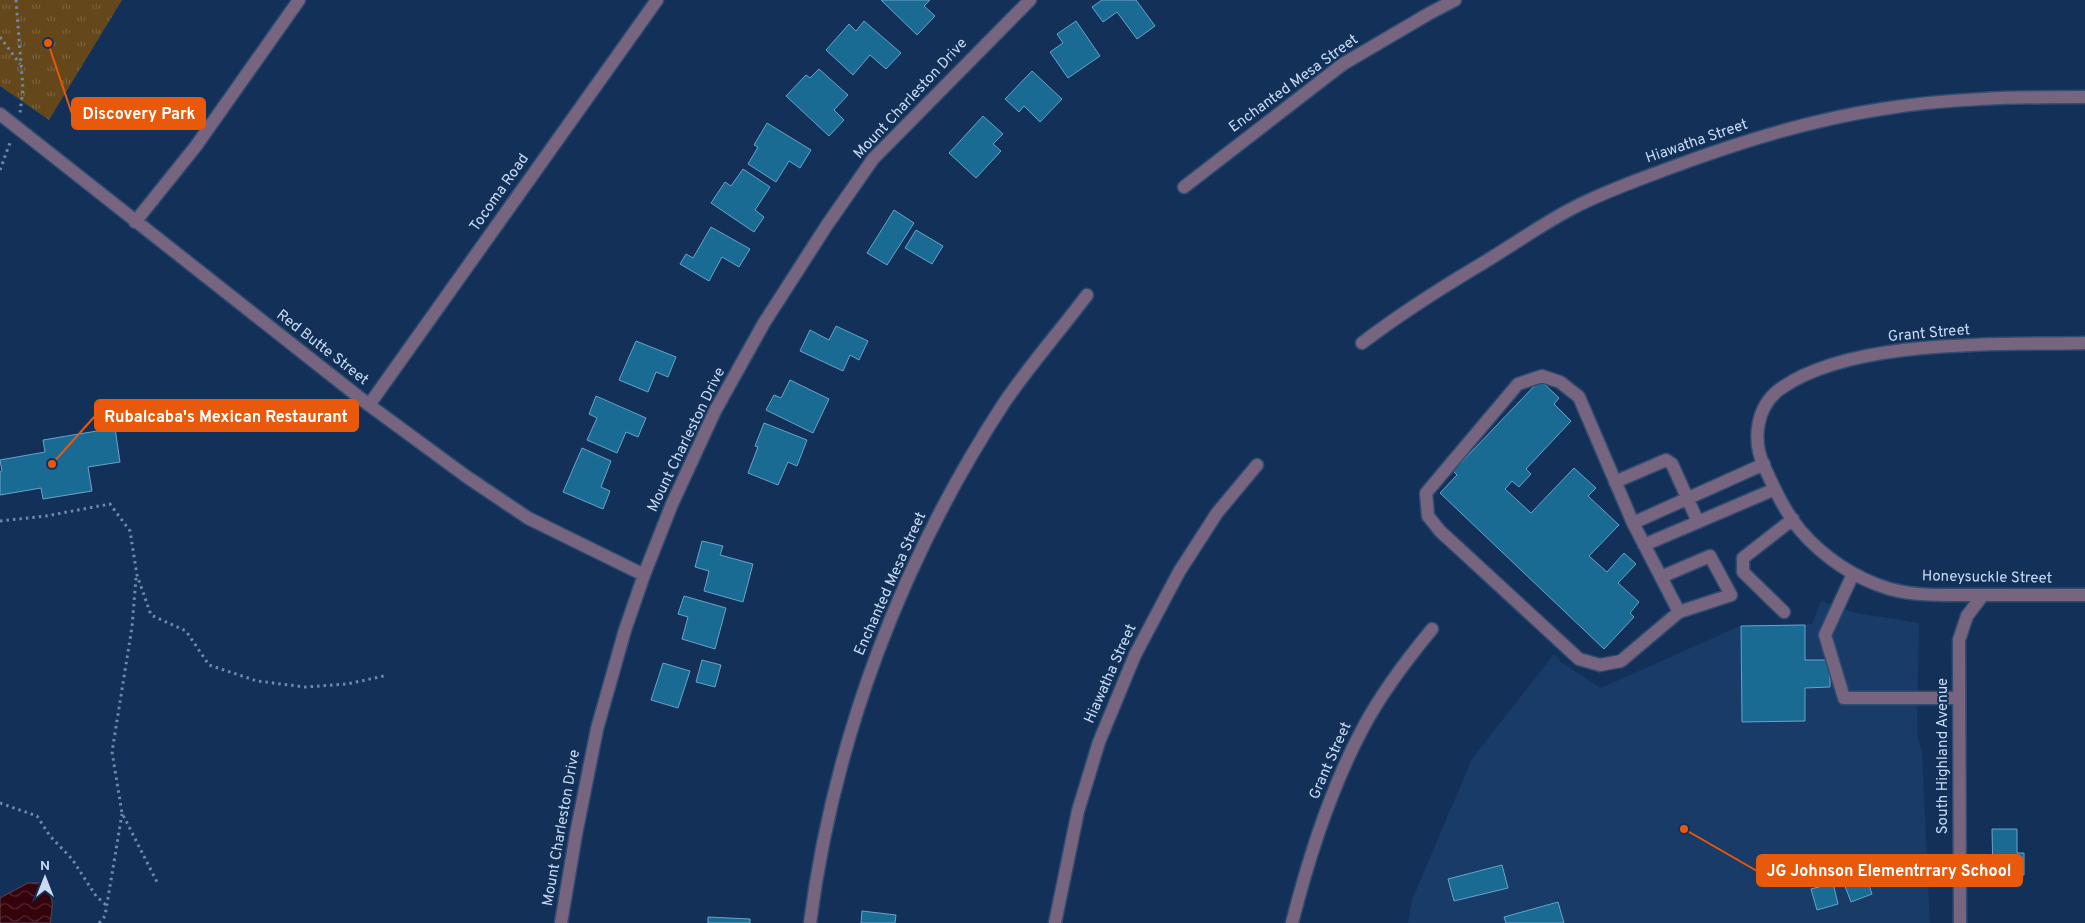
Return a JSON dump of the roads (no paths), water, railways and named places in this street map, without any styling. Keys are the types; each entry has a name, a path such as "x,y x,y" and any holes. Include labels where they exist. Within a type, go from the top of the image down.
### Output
{"street":[{"path":"135,222 196,146 298,0"},
{"name":"Tocoma Road","path":"369,405 657,0"},
{"name":"Mount Charleston Drive","path":"562,923 576,834 596,729 644,574 672,504 715,411 764,323 827,225 873,159 1030,0"},
{"name":"Enchanted Mesa Street","path":"1184,188 1344,64 1455,0"},
{"name":"Hiawatha Street","path":"1362,343 1390,321 1572,209 1616,188 1716,151 1817,122 1880,109 1926,103 2006,97 2085,97"},
{"name":"Red Butte Street","path":"0,114 369,405 467,477 528,518 644,574"},
{"name":"Enchanted Mesa Street","path":"810,923 818,865 838,777 869,674 891,616 944,504 1005,402 1087,295"},
{"name":"Grant Street","path":"1782,388 1815,371 1869,355 1942,347 2085,343"},
{"path":"1661,577 1710,556 1731,595 1679,612 1621,661 1600,665 1579,659 1440,530 1428,516 1426,493 1518,384 1542,376 1560,382 1579,397 1633,523 1679,612"},
{"name":"Honeysuckle Street","path":"1782,388 1762,408 1758,423 1759,455 1775,489 1800,530 1825,556 1853,574 1891,589 1927,595 2085,595"},
{"path":"1615,482 1666,460 1672,464 1698,522"},
{"path":"1633,523 1764,464"},
{"name":"Hiawatha Street","path":"1055,923 1080,803 1099,742 1135,655 1184,565 1217,513 1257,465"},
{"path":"1644,545 1775,489"},
{"path":"1784,612 1744,572 1744,558 1793,519"},
{"path":"1853,574 1825,635 1844,698 1959,698"},
{"name":"South Highland Avenue","path":"1960,923 1959,640 1967,616 1983,595"},
{"name":"Grant Street","path":"1292,923 1318,834 1341,775 1365,724 1410,656 1432,629"}],"water":[{"path":"28,883 42,883 49,893 52,902 50,923 0,923 0,898"}],"place":[{"name":"Discovery Park","path":"48,43"},
{"name":"Rubalcaba's Mexican Restaurant","path":"52,464"},
{"name":"JG Johnson Elementrrary School","path":"1684,829"}]}
